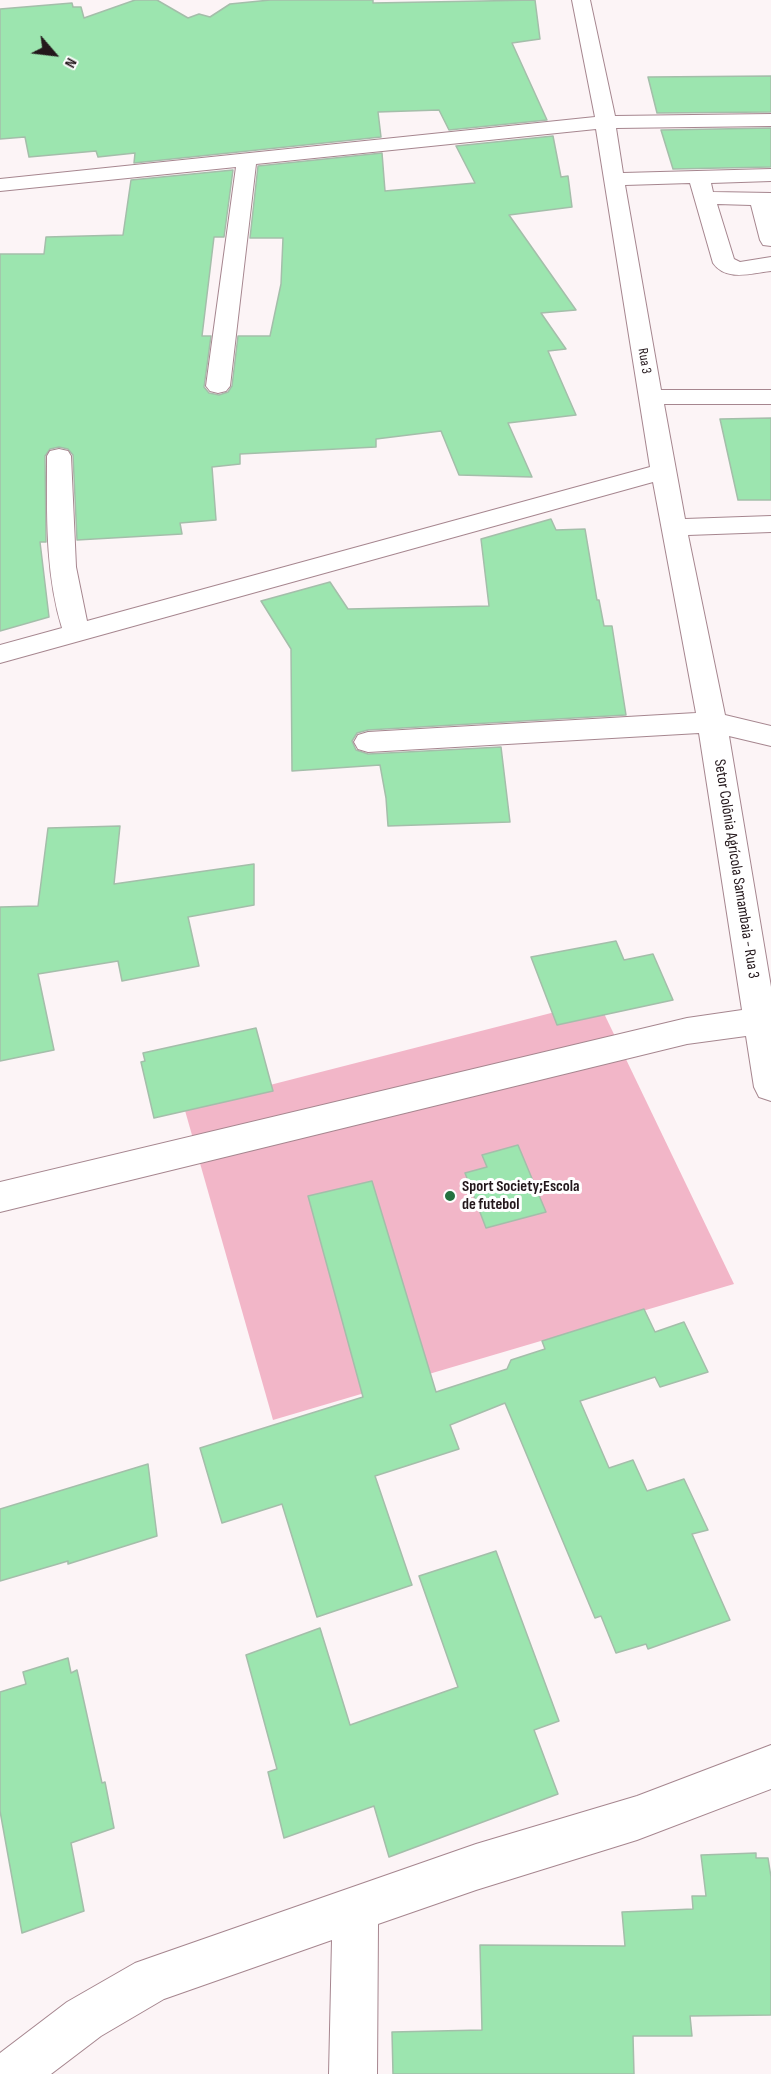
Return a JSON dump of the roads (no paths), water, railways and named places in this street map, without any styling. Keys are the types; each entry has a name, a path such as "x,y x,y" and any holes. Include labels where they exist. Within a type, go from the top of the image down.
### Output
{"street":[{"name":"Rua 3","path":"581,0 623,193 650,398 712,722"},
{"path":"0,185 606,122 771,120"},
{"path":"218,386 247,159"},
{"path":"623,193 698,177 771,175"},
{"path":"698,177 695,199 724,263 737,269 771,264"},
{"path":"695,199 765,199 771,240"},
{"path":"650,398 771,397"},
{"path":"59,456 60,541 69,611 76,632"},
{"path":"0,654 663,471"},
{"path":"674,526 771,524"},
{"path":"368,742 712,722 771,736"},
{"name":"Setor Colônia Agrícola Samambaia - Rua 3","path":"712,722 771,1087"},
{"path":"0,1197 675,1034 760,1020"},
{"path":"12,2074 84,2019 152,1980 476,1867 638,1818 771,1767"},
{"path":"353,2074 355,1911"}],"place":[{"name":"Sport Society;Escola de futebol","path":"450,1196"}]}
